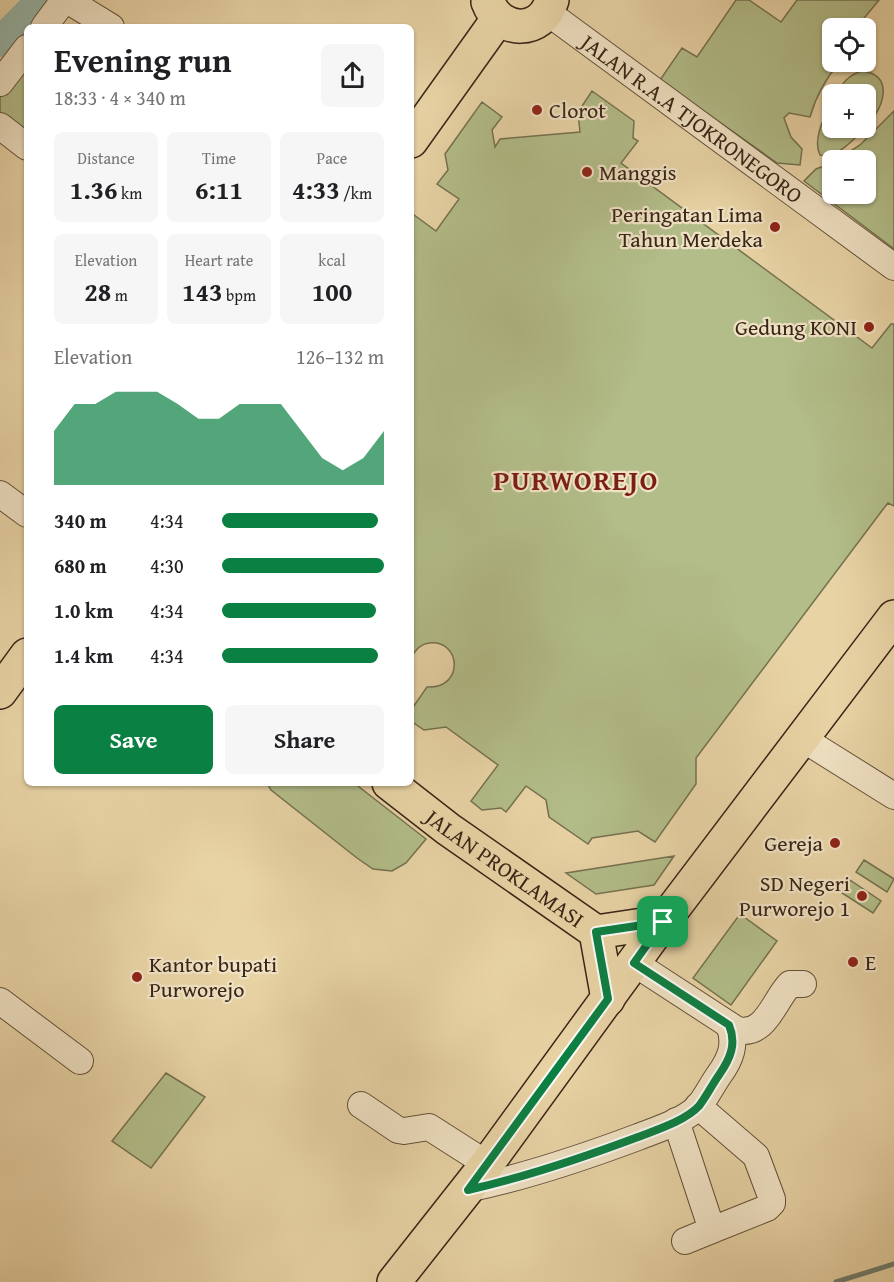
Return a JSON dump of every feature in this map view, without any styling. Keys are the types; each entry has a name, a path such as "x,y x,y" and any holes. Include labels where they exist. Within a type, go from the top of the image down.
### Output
{"main road":[{"path":"414,136 493,9 513,26 535,22 549,6"},
{"path":"394,1282 468,1190 663,922 894,617"},
{"path":"0,692 24,659"},
{"name":"JALAN PROKLAMASI","path":"393,786 448,829 596,932 608,999"},
{"path":"596,932 663,922"}],"street":[{"path":"46,24 66,0 106,24"},
{"name":"JALAN R.A.A TJOKRONEGORO","path":"549,6 894,267"},
{"path":"0,83 24,52"},
{"path":"0,126 24,145"},
{"path":"0,494 24,512"},
{"path":"803,739 894,796"},
{"path":"634,963 729,1025 743,1031 761,1026 790,984 803,984"},
{"path":"0,1001 80,1061"},
{"path":"468,1190 518,1178 654,1131 676,1121 698,1106 726,1065 733,1045 729,1025"},
{"path":"361,1105 398,1130 429,1127 487,1164"},
{"path":"685,1241 767,1208 772,1203 756,1156 698,1106"},
{"path":"676,1121 712,1230"}],"green space":[{"path":"736,0 749,0 781,22 797,0 879,0 864,18 822,18 822,72 832,72 824,84 822,84 810,117 789,113 784,118 791,137 802,149 800,165 777,163 660,80 682,48 697,57"},
{"path":"24,53 24,148 0,129 0,84"},
{"path":"857,73 872,74 879,79 882,85 882,102 876,114 876,84 843,84 849,77"},
{"path":"592,91 634,121 633,138 638,141 621,163 872,348 891,324 894,324 894,506 888,503 696,758 696,784 655,842 638,831 592,838 588,844 549,817 546,800 526,786 506,812 501,808 482,810 471,801 498,765 446,727 424,730 414,723 414,706 427,687 439,686 448,680 453,673 454,664 448,648 440,644 423,645 414,653 414,215 436,231 459,199 437,184 448,170 445,154 482,102 502,117 492,130 495,147 500,139 580,132 578,112"},
{"path":"894,111 894,249 834,204 876,204 876,150 852,150 867,138 876,138 876,129"},
{"path":"822,123 822,138 855,138 840,150 822,150 822,155 818,149 818,135"},
{"path":"822,167 822,195 804,181 816,169"},
{"path":"269,786 358,786 426,839 406,863 392,871 373,869"},
{"path":"674,856 654,885 596,894 566,873"},
{"path":"864,860 894,879 887,892 856,872"},
{"path":"850,880 881,901 873,913 842,893"},
{"path":"740,914 777,941 731,1005 693,978"},
{"path":"166,1073 205,1097 151,1168 112,1141"}],"waterway":[{"path":"0,42 41,0"},
{"path":"836,1282 894,1264"}],"place":[{"name":"Clorot","path":"537,110"},
{"name":"Manggis","path":"587,172"},
{"name":"Peringatan Lima Tahun Merdeka","path":"775,227"},
{"name":"Gedung KONI","path":"869,327"},
{"name":"Gereja","path":"835,843"},
{"name":"SD Negeri Purworejo 1","path":"862,896"},
{"name":"E","path":"853,962"},
{"name":"Kantor bupati Purworejo","path":"137,977"}],"district":[{"name":"PURWOREJO","path":"576,479"}],"route":[{"path":"663,922 634,963 729,1025 732,1031 732,1053 698,1106 676,1121 621,1143 518,1178 468,1190 608,999 596,932 663,922"}]}
